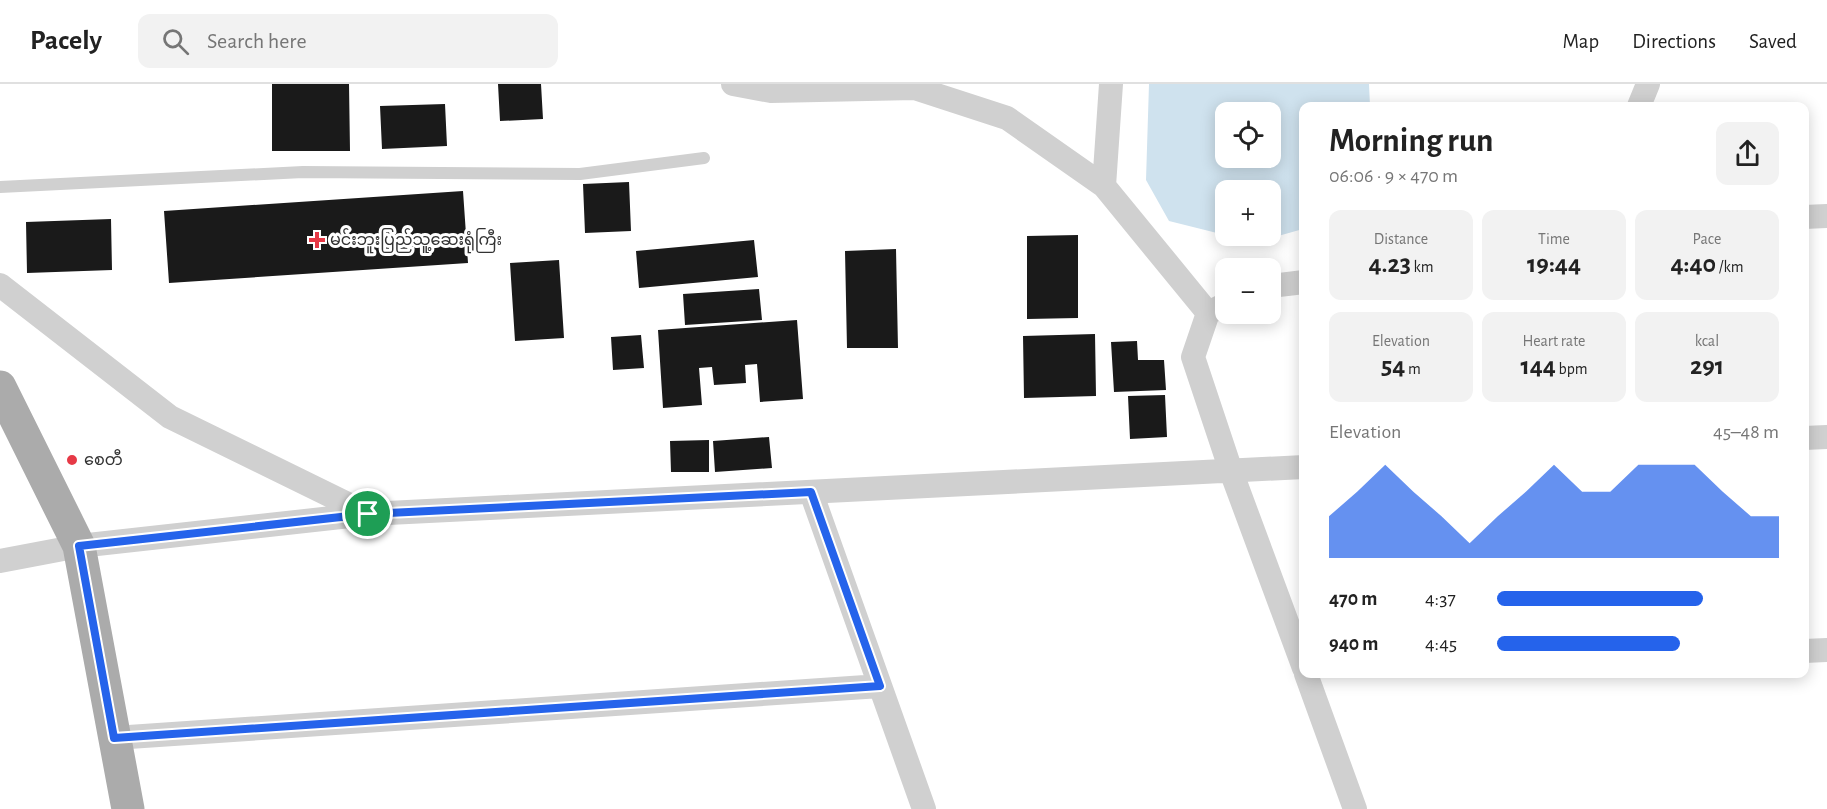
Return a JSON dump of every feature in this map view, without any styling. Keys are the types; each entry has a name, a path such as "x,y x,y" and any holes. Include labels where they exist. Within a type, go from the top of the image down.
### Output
{"main road":[{"path":"0,387 79,546 128,809"}],"street":[{"path":"733,84 771,91 915,88 1007,117 1104,186 1215,306"},
{"path":"1104,186 1111,84"},
{"path":"1641,102 1648,84"},
{"path":"1809,217 1827,216"},
{"path":"1281,285 1299,283"},
{"path":"0,285 170,417 368,514"},
{"path":"1215,312 1193,357 1231,471 1299,655"},
{"path":"1809,438 1827,436"},
{"path":"0,561 79,546 368,514 1299,467"},
{"path":"811,492 924,809"},
{"path":"1809,651 1827,650"},
{"path":"1307,678 1355,809"},
{"path":"114,738 880,686"}],"lane":[{"path":"0,187 303,172 580,174 704,158"}],"water":[{"path":"1149,84 1369,84 1370,102 1299,102 1299,230 1281,235 1281,180 1215,180 1215,232 1169,221 1146,180"}],"building":[{"path":"272,84 349,84 350,151 272,151"},
{"path":"498,84 541,84 543,119 500,121"},
{"path":"445,104 447,146 382,149 380,106"},
{"path":"629,182 631,231 585,233 583,184"},
{"path":"463,191 468,263 169,283 164,211"},
{"path":"111,219 112,270 27,273 26,222"},
{"path":"1078,235 1078,318 1027,319 1027,236"},
{"path":"754,240 758,277 639,288 636,251"},
{"path":"896,249 898,348 847,348 845,251"},
{"path":"559,260 564,338 515,341 510,263"},
{"path":"759,289 762,320 685,325 683,294"},
{"path":"797,320 803,399 760,402 757,364 745,365 746,383 714,385 712,367 699,368 702,405 663,408 658,330"},
{"path":"1095,334 1096,396 1024,398 1023,336"},
{"path":"641,335 644,368 613,370 611,337"},
{"path":"1137,341 1138,360 1164,360 1166,390 1114,392 1111,342"},
{"path":"1165,395 1167,437 1130,439 1128,396"},
{"path":"769,437 772,468 715,472 713,441"},
{"path":"709,440 709,472 671,472 670,441"}],"place":[{"name":"မင်းဘူးပြည်သူ့ဆေးရုံကြီး","path":"317,240"},
{"name":"စေတီ","path":"72,460"}],"route":[{"path":"811,492 880,686 114,738 79,546 368,514 811,492"}]}
